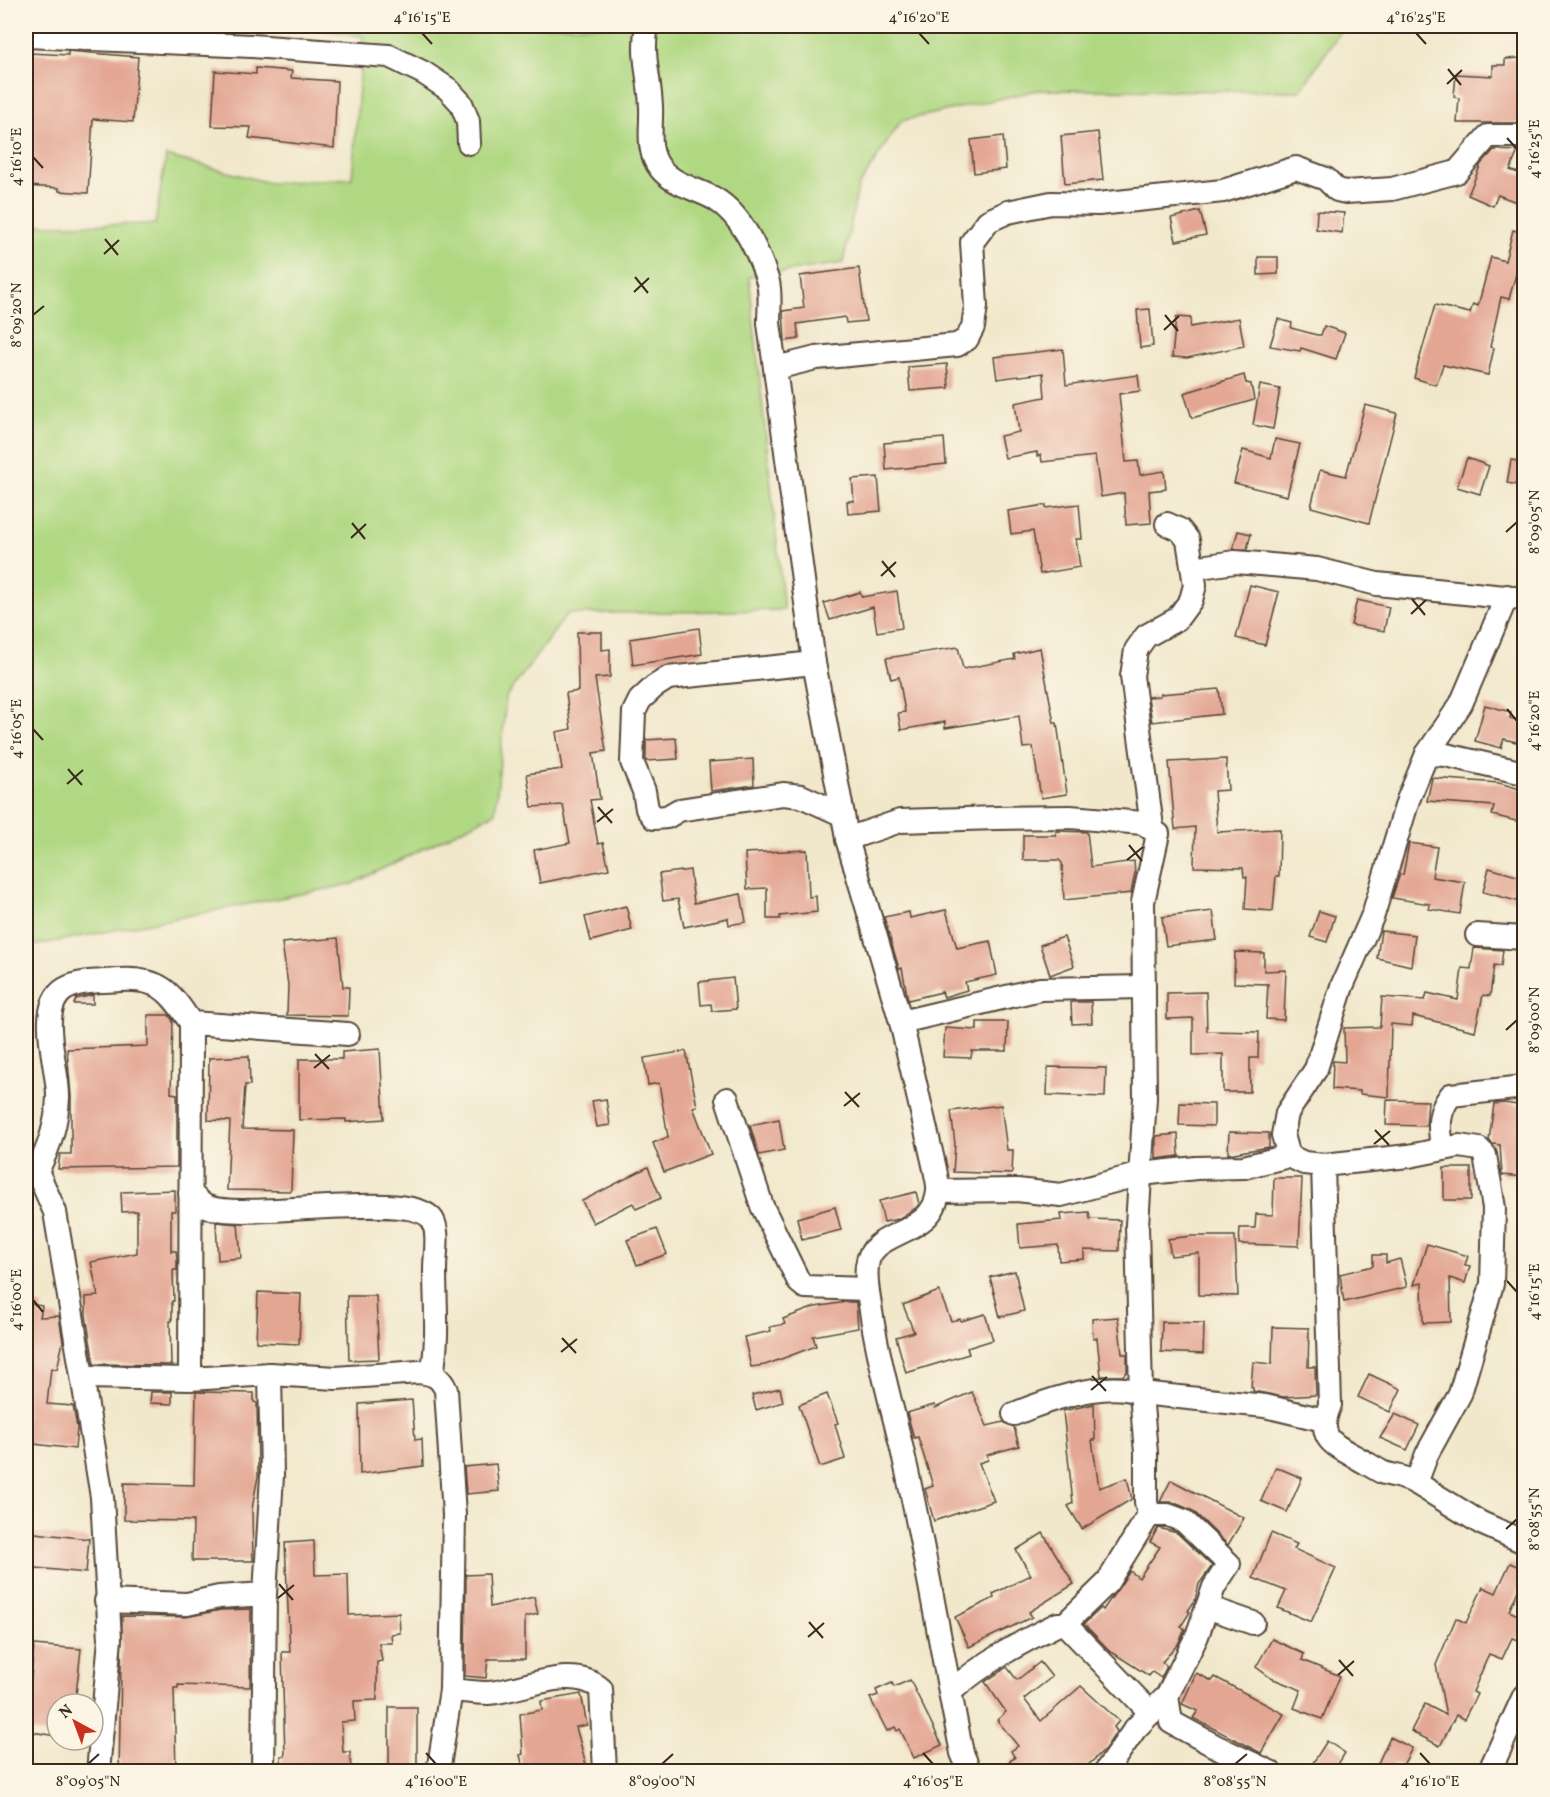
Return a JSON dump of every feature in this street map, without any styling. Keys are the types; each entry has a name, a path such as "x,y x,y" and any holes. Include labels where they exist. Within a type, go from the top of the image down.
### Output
{"street":[{"path":"647,26 643,45 651,105 650,143 653,159 661,171 676,181 715,199 732,212 768,284 769,323 814,663 847,839 901,1022 933,1160 938,1191 934,1204 923,1220 905,1232 881,1241 870,1252 867,1266 867,1289 874,1333 904,1459 962,1753 969,1772"},
{"path":"26,36 389,56 424,73 454,96 466,114 470,143"},
{"path":"776,368 816,358 957,345 967,339 973,327 976,306 972,242 988,221 1008,212 1051,203 1098,204 1223,191 1296,168 1326,179 1337,190 1392,189 1457,172 1488,136 1524,136"},
{"path":"1152,827 1132,676 1136,650 1146,636 1177,619 1191,600 1195,585 1188,540 1180,530 1167,524"},
{"path":"1193,568 1234,562 1317,569 1377,584 1516,598 1461,704 1427,754 1394,842 1372,915 1342,986 1316,1069 1287,1113 1283,1136 1289,1156"},
{"path":"814,663 668,678 647,693 634,712 632,762 644,791 646,809 654,818 667,817 679,810 783,794 801,796 821,803 843,815"},
{"path":"1427,754 1524,773"},
{"path":"847,839 900,821 997,818 1070,817 1143,823 1152,827 1158,834 1143,902 1145,1098 1137,1281 1141,1393 1146,1453 1146,1502 1149,1515 1107,1583 1065,1624 1058,1624 1013,1647 975,1670 950,1692"},
{"path":"1477,935 1524,938"},
{"path":"98,1772 110,1639 106,1601 102,1497 55,1212 31,1172 50,1148 58,1096 49,1014 55,999 63,989 77,984 136,979 151,982 171,993 191,1023 190,1379"},
{"path":"901,1022 1040,989 1144,987"},
{"path":"191,1023 348,1034"},
{"path":"1442,1148 1438,1120 1443,1106 1451,1095 1524,1087"},
{"path":"727,1099 762,1206 799,1282 806,1287 867,1289"},
{"path":"938,1191 1017,1190 1061,1195 1141,1174 1197,1168 1244,1167 1289,1156 1304,1163 1323,1165 1409,1156 1442,1148 1468,1146 1479,1149 1485,1155 1494,1208 1493,1270 1486,1313 1474,1341 1468,1374 1460,1394 1427,1454 1416,1483"},
{"path":"1323,1165 1329,1405 1323,1420 1329,1440 1384,1473 1416,1483 1481,1523 1524,1542"},
{"path":"190,1193 206,1207 233,1212 268,1212 363,1204 416,1208 427,1215 434,1222 436,1244 438,1346 432,1374"},
{"path":"84,1377 190,1379 270,1374 336,1378 432,1374 442,1380 446,1390 454,1515 451,1690 438,1772"},
{"path":"263,1772 265,1594 272,1475 270,1374"},
{"path":"1014,1414 1053,1398 1128,1388 1141,1393 1265,1406 1323,1420"},
{"path":"1106,1772 1123,1745 1167,1696 1197,1636 1214,1587 1229,1564 1184,1521 1168,1515 1149,1515"},
{"path":"106,1601 187,1604 219,1597 265,1594"},
{"path":"1207,1607 1252,1623"},
{"path":"1065,1624 1150,1713"},
{"path":"451,1690 489,1693 573,1678 593,1682 601,1689 605,1772"},
{"path":"1167,1696 1171,1722 1270,1772"},
{"path":"1489,1772 1519,1724 1524,1696"}],"green space":[{"path":"297,26 1344,26 1300,91 1038,90 901,121 858,187 843,263 749,277 784,610 567,614 506,697 495,813 352,884 26,947 27,225 155,224 166,156 270,183 352,178 363,36"}],"building":[{"path":"68,51 138,57 133,122 93,119 88,193 26,186 30,53 68,55"},
{"path":"1521,58 1521,123 1457,123 1459,98 1454,97 1456,74 1493,76 1493,65 1505,65 1505,59"},
{"path":"256,68 292,71 291,78 337,81 334,148 249,138 251,127 212,126 215,71 256,74"},
{"path":"1098,132 1103,180 1065,184 1061,136"},
{"path":"1003,136 1006,169 974,173 971,140"},
{"path":"1494,150 1518,151 1510,170 1524,175 1524,205 1498,195 1493,206 1468,195 1481,164"},
{"path":"1200,211 1206,235 1176,241 1171,218"},
{"path":"1317,211 1344,213 1342,233 1316,229"},
{"path":"1513,230 1524,233 1524,264 1519,263 1509,299 1501,297 1490,347 1494,348 1488,375 1443,365 1436,385 1414,378 1435,305 1470,313 1473,304 1478,306 1491,257 1505,261"},
{"path":"1258,257 1278,257 1278,274 1258,275"},
{"path":"859,268 866,321 846,323 845,317 797,324 799,339 785,341 783,311 804,308 800,276"},
{"path":"1150,309 1153,346 1140,348 1137,310"},
{"path":"1176,317 1191,318 1190,327 1239,318 1244,346 1187,358 1172,357"},
{"path":"1278,319 1292,323 1291,328 1317,335 1321,335 1324,326 1345,333 1336,359 1301,348 1300,351 1270,346"},
{"path":"1063,349 1066,385 1138,375 1140,391 1119,394 1126,462 1138,461 1140,475 1164,471 1166,489 1149,491 1151,523 1126,525 1124,493 1101,497 1095,456 1042,462 1041,455 1037,456 1037,452 1005,458 1000,436 1019,432 1015,403 1045,397 1043,373 997,379 994,357"},
{"path":"947,364 949,388 910,391 908,367"},
{"path":"1244,375 1246,383 1251,384 1254,400 1192,418 1184,393"},
{"path":"1260,385 1280,389 1273,429 1253,425"},
{"path":"1365,405 1397,413 1369,523 1311,507 1320,470 1346,476"},
{"path":"944,438 946,464 886,470 884,443"},
{"path":"1275,439 1300,444 1287,496 1234,483 1243,450 1271,458"},
{"path":"1467,458 1489,466 1480,494 1457,487"},
{"path":"1511,460 1524,462 1524,486 1507,483"},
{"path":"878,477 881,511 848,514 847,501 854,501 852,479"},
{"path":"1079,504 1082,539 1076,539 1080,567 1040,574 1033,531 1011,534 1008,511 1046,505 1046,508"},
{"path":"1238,531 1251,534 1247,549 1233,549"},
{"path":"1250,585 1279,592 1265,645 1236,638"},
{"path":"897,591 902,628 877,632 873,607 830,620 824,603 860,592 862,597"},
{"path":"1357,600 1389,607 1384,631 1351,625"},
{"path":"699,628 702,654 633,665 630,639"},
{"path":"577,632 602,632 602,650 610,649 610,677 595,678 606,751 593,753 600,799 590,800 598,844 603,843 609,869 540,883 534,850 570,843 563,805 532,807 527,774 562,769 556,732 571,729 566,693 578,691"},
{"path":"958,647 963,669 1015,659 1014,654 1040,648 1054,723 1057,723 1067,794 1041,798 1033,747 1023,748 1019,716 945,728 945,722 901,730 898,713 905,712 899,677 891,679 886,658"},
{"path":"1219,689 1222,714 1152,722 1148,697"},
{"path":"1485,705 1511,712 1510,718 1524,722 1524,744 1504,739 1501,748 1475,741"},
{"path":"676,738 678,759 646,761 646,740"},
{"path":"753,759 754,785 711,791 709,762"},
{"path":"1226,759 1228,790 1214,791 1217,832 1280,829 1279,876 1276,876 1273,911 1245,909 1247,877 1244,877 1243,868 1194,867 1195,827 1175,829 1169,762"},
{"path":"1432,778 1499,783 1524,790 1524,823 1492,815 1494,806 1427,801"},
{"path":"1056,831 1087,832 1091,867 1134,861 1135,873 1131,893 1064,900 1062,863 1059,860 1023,860 1023,835 1056,835"},
{"path":"1409,843 1437,847 1432,877 1465,882 1460,914 1429,909 1430,904 1392,898 1400,874 1403,875"},
{"path":"807,850 809,897 816,896 817,912 780,916 780,919 767,919 767,888 747,889 745,853"},
{"path":"1489,868 1524,878 1524,903 1483,892"},
{"path":"690,870 694,903 741,894 746,922 729,925 728,918 684,927 678,899 663,901 659,874"},
{"path":"626,906 632,930 591,941 585,917"},
{"path":"946,910 957,948 990,941 997,975 965,982 967,990 944,997 942,992 908,1000 902,968 899,969 884,917 909,912 910,918"},
{"path":"1213,911 1217,940 1166,946 1162,917"},
{"path":"1319,911 1335,916 1327,942 1310,937"},
{"path":"1381,931 1415,935 1411,966 1377,958"},
{"path":"1064,937 1074,966 1050,975 1040,945"},
{"path":"338,938 343,987 349,987 348,1016 287,1015 288,985 282,943"},
{"path":"1474,948 1503,950 1501,966 1494,965 1490,996 1483,995 1475,1031 1413,1016 1412,1026 1391,1024 1389,1097 1360,1094 1360,1091 1332,1089 1333,1061 1345,1062 1344,1028 1380,1027 1382,997 1425,1000 1427,993 1458,1000 1462,968 1471,969"},
{"path":"1235,952 1264,953 1264,971 1286,970 1284,1020 1266,1019 1268,984 1234,983"},
{"path":"733,978 736,1009 712,1011 711,1004 701,1005 699,982"},
{"path":"1206,992 1207,1031 1259,1032 1258,1058 1250,1058 1250,1092 1223,1092 1223,1054 1193,1055 1193,1018 1167,1019 1167,993"},
{"path":"93,995 93,1004 74,1004 76,999"},
{"path":"1071,1002 1091,1002 1092,1023 1072,1024"},
{"path":"148,1015 169,1015 173,1021 171,1093 177,1094 177,1167 58,1169 60,1154 71,1154 71,1096 67,1049 148,1046"},
{"path":"977,1022 1008,1022 1007,1051 972,1051 971,1058 943,1057 945,1028 977,1030"},
{"path":"380,1049 384,1119 346,1122 346,1119 299,1120 299,1059 342,1059 342,1052"},
{"path":"686,1051 697,1106 693,1107 711,1154 664,1172 653,1143 668,1137 659,1083 648,1085 644,1058"},
{"path":"249,1056 250,1085 245,1085 242,1129 293,1130 291,1191 227,1190 230,1121 208,1120 209,1058"},
{"path":"1048,1067 1106,1068 1105,1097 1047,1095"},
{"path":"606,1099 610,1125 597,1127 592,1101"},
{"path":"1387,1100 1428,1101 1426,1126 1386,1125"},
{"path":"1180,1103 1214,1104 1214,1126 1179,1125"},
{"path":"1494,1104 1524,1106 1517,1150 1524,1151 1524,1177 1502,1175 1500,1145 1493,1144 1489,1140"},
{"path":"1001,1105 1007,1150 1013,1150 1012,1174 953,1172 955,1144 951,1111"},
{"path":"779,1119 784,1150 759,1155 750,1125"},
{"path":"1229,1132 1269,1133 1269,1147 1228,1154"},
{"path":"1178,1134 1179,1156 1156,1159 1156,1136"},
{"path":"648,1167 661,1198 636,1209 633,1203 593,1223 582,1201"},
{"path":"1444,1168 1471,1168 1471,1200 1444,1200"},
{"path":"1274,1178 1302,1178 1299,1246 1239,1244 1240,1228 1255,1228 1256,1214 1273,1215"},
{"path":"175,1190 175,1211 171,1211 171,1251 176,1251 177,1270 173,1270 174,1301 172,1301 172,1321 170,1321 171,1365 94,1364 86,1315 86,1297 98,1296 91,1262 137,1253 137,1211 122,1212 121,1192"},
{"path":"916,1192 919,1204 916,1208 898,1219 884,1222 879,1201"},
{"path":"835,1207 841,1230 802,1240 797,1218"},
{"path":"1089,1212 1090,1219 1120,1220 1119,1251 1084,1250 1084,1259 1059,1261 1058,1245 1020,1248 1018,1224 1062,1220 1061,1214"},
{"path":"216,1222 238,1224 241,1258 218,1260"},
{"path":"657,1229 667,1254 637,1265 627,1240"},
{"path":"1192,1236 1235,1236 1238,1296 1199,1295 1199,1253 1171,1256 1168,1239"},
{"path":"1427,1244 1468,1256 1465,1265 1470,1266 1465,1283 1450,1278 1451,1322 1423,1323 1422,1283 1414,1285"},
{"path":"1373,1255 1386,1255 1386,1263 1400,1259 1407,1287 1344,1302 1340,1274 1373,1266"},
{"path":"1015,1271 1024,1311 1000,1317 990,1277"},
{"path":"939,1291 951,1321 960,1319 961,1321 985,1314 993,1340 967,1348 969,1354 906,1373 896,1337 914,1332 903,1305"},
{"path":"258,1292 301,1294 299,1344 256,1342"},
{"path":"347,1296 376,1296 379,1359 349,1360"},
{"path":"856,1302 858,1328 813,1336 816,1346 765,1365 751,1367 744,1337 771,1331 770,1327 785,1324 783,1319 815,1307"},
{"path":"26,1303 42,1306 40,1317 59,1316 63,1342 57,1369 51,1368 47,1404 73,1406 77,1428 75,1449 26,1443"},
{"path":"1118,1317 1122,1354 1127,1354 1127,1372 1122,1376 1101,1376 1097,1338 1093,1338 1092,1319"},
{"path":"1162,1322 1204,1323 1203,1354 1161,1352"},
{"path":"1273,1327 1309,1328 1308,1367 1315,1367 1316,1395 1284,1397 1253,1391 1251,1387 1253,1362 1272,1364"},
{"path":"1369,1374 1401,1389 1390,1412 1358,1397"},
{"path":"780,1388 783,1402 756,1410 752,1395"},
{"path":"151,1392 172,1392 172,1404 150,1403"},
{"path":"196,1392 254,1393 254,1402 257,1403 258,1476 252,1509 253,1561 192,1561 193,1521 124,1520 124,1483 194,1485"},
{"path":"972,1392 987,1426 1004,1422 1014,1427 1019,1446 987,1455 988,1460 979,1463 994,1501 934,1521 925,1489 933,1486 918,1437 914,1438 907,1413 934,1405 935,1408"},
{"path":"827,1394 838,1423 835,1424 845,1459 820,1467 799,1405"},
{"path":"412,1400 415,1440 422,1439 423,1466 360,1474 359,1404"},
{"path":"1094,1404 1095,1440 1092,1440 1099,1488 1127,1478 1132,1499 1082,1529 1068,1506 1073,1503 1063,1411"},
{"path":"1395,1414 1419,1425 1407,1450 1380,1438"},
{"path":"496,1464 499,1491 466,1494 464,1467"},
{"path":"1276,1467 1302,1478 1287,1512 1261,1501"},
{"path":"1171,1480 1244,1518 1228,1545 1193,1511 1173,1502 1160,1502"},
{"path":"1158,1528 1177,1533 1212,1566 1199,1584 1195,1600 1188,1611 1190,1612 1181,1626 1185,1629 1178,1644 1162,1662 1167,1666 1161,1678 1152,1672 1149,1676 1110,1651 1084,1624 1101,1608 1103,1610 1130,1571 1139,1578 1160,1547 1150,1542"},
{"path":"26,1532 89,1539 86,1573 26,1567"},
{"path":"1043,1533 1074,1584 1029,1612 1032,1617 969,1647 955,1617 994,1598 993,1594 1031,1575 1016,1550"},
{"path":"1271,1533 1297,1544 1294,1549 1336,1568 1311,1622 1278,1608 1286,1591 1253,1578"},
{"path":"314,1541 315,1575 348,1574 349,1615 399,1613 400,1633 391,1634 392,1643 379,1643 382,1661 377,1662 377,1700 354,1701 355,1721 341,1722 343,1752 350,1752 351,1772 281,1772 281,1756 285,1756 282,1652 290,1652 285,1543"},
{"path":"1510,1563 1524,1569 1524,1588 1520,1586 1509,1611 1524,1618 1524,1625 1518,1640 1512,1638 1502,1659 1489,1654 1473,1692 1477,1694 1464,1719 1456,1715 1440,1746 1411,1731 1425,1704 1446,1715 1436,1665 1456,1618 1466,1623 1483,1587 1496,1593"},
{"path":"488,1574 490,1607 534,1597 538,1614 525,1617 525,1659 488,1659 486,1678 465,1676 466,1575"},
{"path":"251,1609 250,1687 178,1685 178,1688 174,1688 176,1772 119,1772 122,1616 186,1617 221,1610"},
{"path":"1272,1639 1304,1654 1302,1660 1340,1676 1322,1719 1294,1708 1301,1690 1271,1678 1256,1667"},
{"path":"34,1645 81,1649 76,1692 45,1692 45,1734 26,1731"},
{"path":"1040,1662 1052,1677 1024,1699 1041,1721 1081,1686 1119,1721 1114,1727 1117,1731 1105,1749 1081,1772 1016,1772 1009,1761 1015,1758 1011,1751 1018,1746 997,1720 1006,1712 985,1682 1007,1667 1017,1680"},
{"path":"1196,1673 1212,1681 1215,1677 1284,1714 1261,1753 1193,1718 1198,1711 1182,1704"},
{"path":"910,1680 942,1745 914,1758 900,1729 897,1731 895,1727 887,1731 870,1698 878,1695 876,1690 892,1683 894,1687"},
{"path":"581,1694 587,1725 576,1727 587,1768 573,1772 524,1772 520,1755 523,1754 520,1714 542,1710 541,1701"},
{"path":"389,1707 417,1707 417,1772 389,1772"},
{"path":"1390,1737 1412,1748 1402,1767 1393,1763 1388,1772 1374,1772"},
{"path":"1327,1741 1345,1753 1333,1772 1307,1772"}]}
